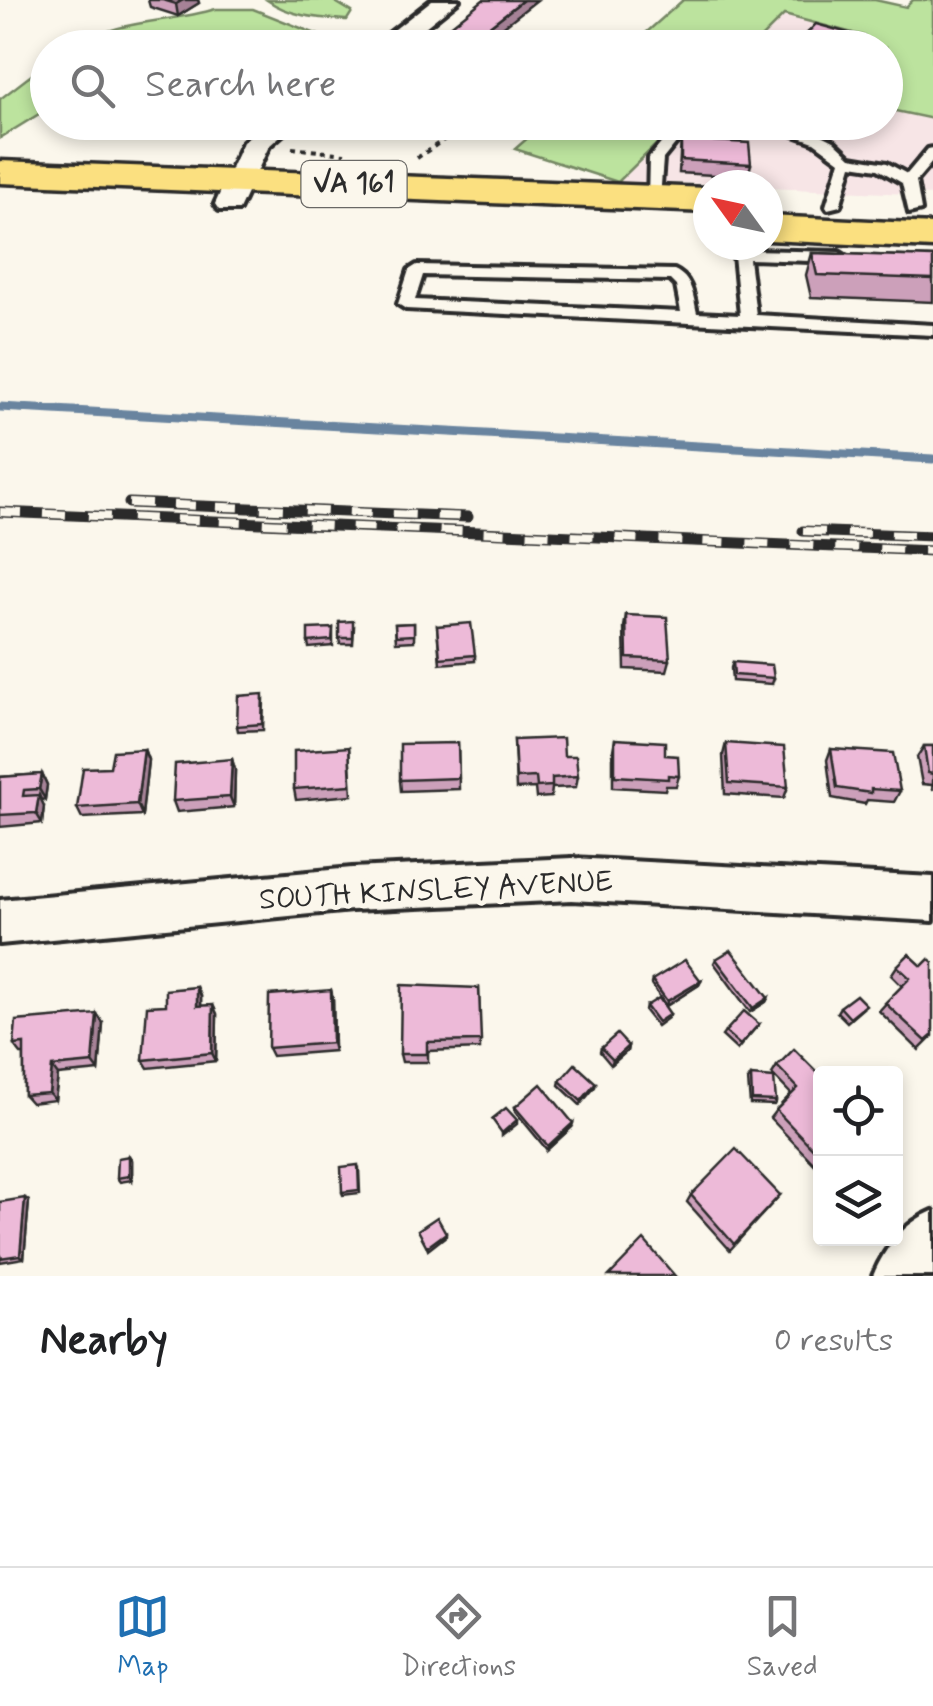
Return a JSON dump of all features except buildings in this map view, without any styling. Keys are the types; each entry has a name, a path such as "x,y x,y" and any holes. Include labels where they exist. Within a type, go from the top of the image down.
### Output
{"main road":[{"name":"VA 161","path":"0,172 693,225"},
{"name":"VA 161","path":"0,198 234,191 693,199"},
{"path":"783,204 922,209"},
{"path":"783,236 922,209"}],"street":[{"path":"408,30 447,0"},
{"path":"234,191 259,140"},
{"name":"SOUTH KINSLEY AVENUE","path":"0,922 352,890 572,879 933,899"},
{"path":"901,1276 933,1239"}],"lane":[{"path":"653,198 656,158 672,140"},
{"path":"824,140 836,146 848,160 882,166 922,209"},
{"path":"922,209 933,152"},
{"path":"833,206 848,160"},
{"path":"783,248 856,258"},
{"path":"749,320 750,260"},
{"path":"690,318 683,285 674,274 416,270 406,304 933,330"}],"path":[{"path":"403,158 420,158 445,140"},
{"path":"256,142 350,154"}],"shaded area":[{"path":"784,15 842,30 769,30"},
{"path":"903,113 933,119 933,195 783,189 783,170 693,170 693,184 618,182 661,140 903,140"}],"green space":[{"path":"267,0 332,0 352,12 347,20 315,17 286,10"},
{"path":"683,0 875,0 906,7 913,0 933,0 933,119 903,113 903,30 841,30 784,15 769,30 649,30"},
{"path":"216,9 253,9 306,30 112,30"},
{"path":"30,76 30,119 0,138 0,99"},
{"path":"525,140 661,140 618,182 515,149"}],"waterway":[{"path":"0,407 933,459"}],"railway":[{"path":"129,503 468,517"},
{"path":"0,512 933,551"},
{"path":"803,531 933,536"}]}
